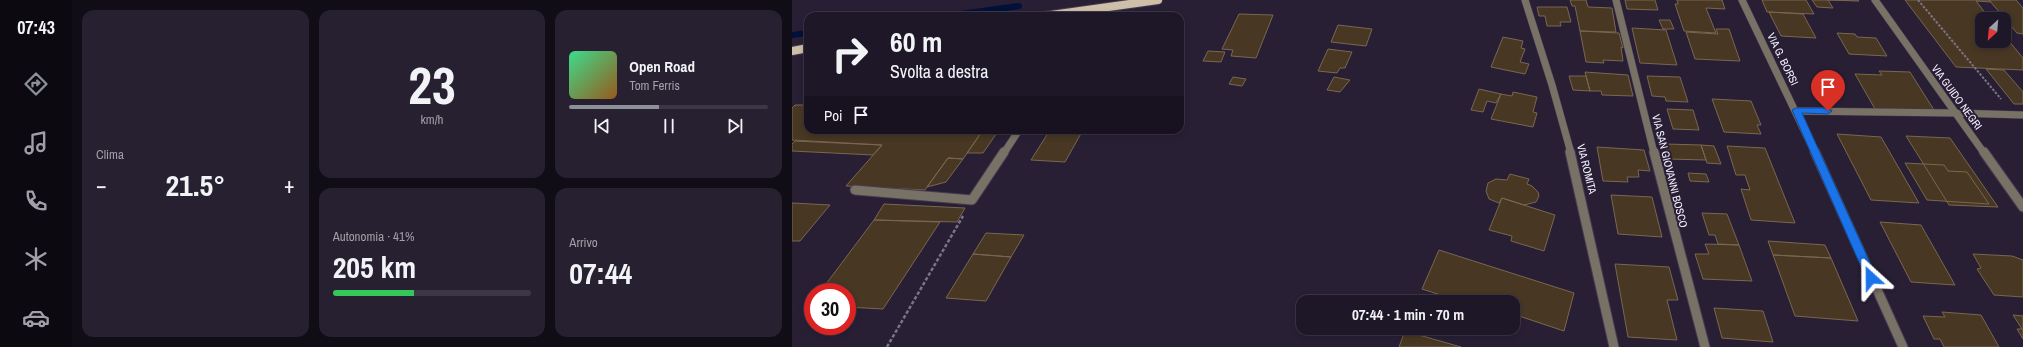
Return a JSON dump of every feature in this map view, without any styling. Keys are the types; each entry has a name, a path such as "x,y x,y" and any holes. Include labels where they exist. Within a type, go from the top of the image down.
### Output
{"main road":[{"path":"1072,12 1158,0"},
{"path":"792,51 804,49"}],"street":[{"name":"VIA ROMITA","path":"1525,0 1546,57 1566,130 1586,214 1614,347"},
{"name":"VIA SAN GIOVANNI BOSCO","path":"1616,0 1695,314 1705,347"},
{"name":"VIA G. BORSI","path":"1742,0 1796,110 1903,347"},
{"name":"VIA GUIDO NEGRI","path":"1875,0 1954,113 2023,207"},
{"path":"1098,12 1100,8"},
{"path":"1796,110 2023,115"},
{"path":"855,190 972,200 1016,134"}],"path":[{"path":"1918,0 2015,115"},
{"path":"887,347 972,200"}],"building":[{"path":"1570,0 1586,0 1588,7 1612,8 1616,32 1580,31 1575,6 1572,6"},
{"path":"1625,0 1655,0 1658,10 1627,9"},
{"path":"1677,0 1722,0 1725,9 1706,8 1716,33 1684,31 1675,4 1678,4"},
{"path":"1762,0 1806,0 1814,14 1767,12"},
{"path":"1812,0 1828,0 1833,8 1817,7"},
{"path":"1828,0 1858,0 1859,1"},
{"path":"1905,0 1989,0 1991,2 1976,1 1985,12 1975,12 1975,48 2011,48 2011,43 2023,58 2023,70 1956,67"},
{"path":"1989,0 2016,0 2023,8 2023,34 2017,33 2011,26 2011,12 1999,12"},
{"path":"1537,7 1567,7 1571,22 1560,22 1561,26 1547,26 1545,16 1539,16"},
{"path":"1769,12 1803,14 1816,38 1781,36"},
{"path":"1239,14 1273,15 1256,58 1231,56 1233,50 1222,49"},
{"path":"1659,20 1670,20 1674,29 1663,29"},
{"path":"1338,25 1372,29 1366,46 1331,42"},
{"path":"1632,28 1666,30 1677,65 1640,63"},
{"path":"1716,29 1729,29 1740,61 1695,59 1686,32 1718,34"},
{"path":"1580,31 1619,33 1623,48 1621,47 1623,61 1603,60 1604,63 1586,62"},
{"path":"1837,33 1855,34 1857,37 1876,38 1887,56 1849,54"},
{"path":"1503,37 1523,41 1521,48 1525,49 1520,62 1529,64 1525,74 1491,67"},
{"path":"1328,49 1352,52 1345,68 1340,68 1337,73 1318,71"},
{"path":"1208,51 1225,52 1221,62 1203,61"},
{"path":"1986,69 2004,70 2023,92 2023,104 2014,104"},
{"path":"1879,71 1910,72 1934,110 1875,109 1855,74 1882,75"},
{"path":"1585,72 1628,75 1633,96 1602,95 1601,91 1590,91"},
{"path":"1569,76 1586,76 1590,91 1573,90"},
{"path":"1647,76 1680,77 1688,102 1666,101 1665,97 1652,96"},
{"path":"1233,77 1246,79 1242,86 1229,84"},
{"path":"1334,77 1350,80 1340,92 1327,90"},
{"path":"1479,89 1501,94 1496,103 1487,101 1483,112 1471,110"},
{"path":"1513,92 1537,97 1533,112 1537,113 1533,127 1491,119 1501,94 1512,96"},
{"path":"1712,99 1751,101 1761,125 1757,125 1761,134 1724,132"},
{"path":"795,105 804,105 804,134 980,134 963,159 948,158 925,190 846,186 882,145 792,140 792,108"},
{"path":"1667,109 1693,110 1699,130 1673,129"},
{"path":"980,134 996,134 983,153 967,153"},
{"path":"1047,134 1081,134 1065,162 1031,160"},
{"path":"1837,134 1881,137 1919,203 1871,200"},
{"path":"1906,136 1950,138 1998,207 1949,205"},
{"path":"795,141 882,145 873,155 792,151 792,144"},
{"path":"1665,144 1701,145 1706,160 1669,159"},
{"path":"1701,145 1714,146 1721,164 1707,163"},
{"path":"1727,146 1765,148 1795,223 1751,220 1741,189 1750,190 1745,175 1736,175"},
{"path":"1597,147 1644,150 1650,171 1638,170 1639,177 1627,177 1628,182 1603,181"},
{"path":"948,158 963,159 946,182 927,187"},
{"path":"1905,163 1944,165 1948,171 1967,172 1989,204 1927,200"},
{"path":"1688,173 1706,174 1709,182 1690,181"},
{"path":"1510,174 1529,179 1527,184 1532,186 1538,192 1539,196 1536,202 1524,205 1502,198 1499,203 1489,199 1486,191 1488,183 1496,179 1507,180"},
{"path":"1611,195 1652,197 1662,237 1618,234"},
{"path":"1502,198 1555,215 1544,251 1511,241 1512,236 1489,230"},
{"path":"792,203 830,205 800,241 792,241"},
{"path":"884,204 965,208 957,222 874,220"},
{"path":"1702,213 1727,214 1739,245 1718,244 1715,235 1709,235"},
{"path":"874,220 940,222 883,309 856,308 856,283 827,283"},
{"path":"1880,222 1921,225 1955,285 1911,282"},
{"path":"986,233 1024,235 1011,257 973,254"},
{"path":"1768,241 1825,245 1831,258 1773,255"},
{"path":"1705,244 1739,245 1752,281 1703,279 1695,254 1709,254"},
{"path":"1439,250 1574,293 1564,331 1520,316 1520,295 1440,295 1422,289"},
{"path":"973,254 1011,257 986,301 946,298"},
{"path":"1973,254 2012,256 2023,260 2023,297 1994,295 1977,269 1981,268"},
{"path":"1773,255 1831,258 1858,321 1795,316"},
{"path":"1615,264 1669,267 1678,300 1667,300 1677,340 1628,337"},
{"path":"1714,308 1763,311 1773,342 1722,338"},
{"path":"1942,312 1981,315 1999,347 1944,347 1940,339 1934,339 1923,316 1945,317"},
{"path":"2013,315 2023,316 2023,339 2017,329 2022,329"},
{"path":"1404,335 1419,335 1461,347 1399,347"}],"waterway":[{"path":"975,12 1019,6"},
{"path":"792,35 804,34"}],"route":[{"path":"1828,111 1796,110 1871,278"}]}
